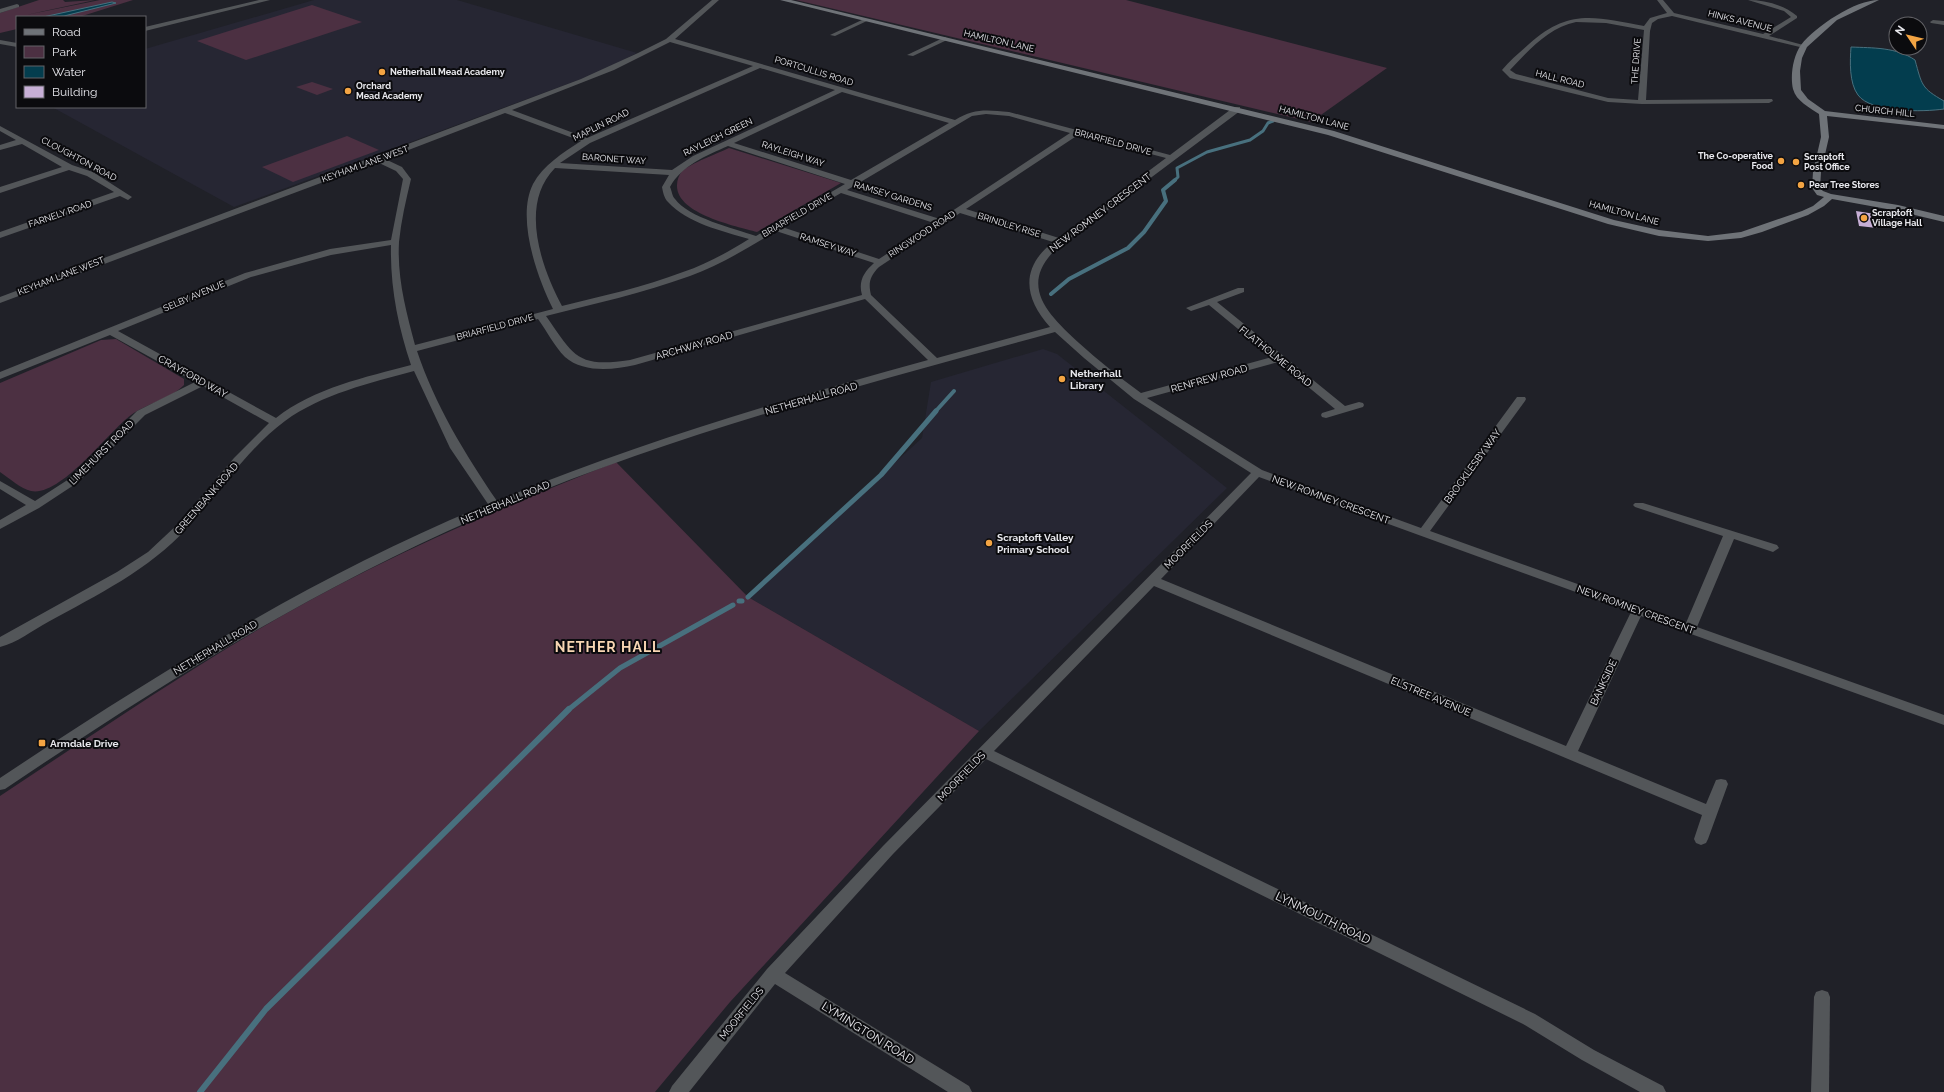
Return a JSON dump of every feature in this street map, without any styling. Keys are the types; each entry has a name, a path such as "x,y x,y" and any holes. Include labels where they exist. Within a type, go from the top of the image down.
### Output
{"street":[{"path":"146,29 267,0"},
{"name":"KEYHAM LANE WEST","path":"0,300 186,228 378,159 564,89 669,39 716,0"},
{"name":"HAMILTON LANE","path":"783,0 1238,109 1338,135 1611,222 1657,233 1707,238 1741,235 1804,214 1824,204 1830,196"},
{"path":"1660,0 1665,8 1672,14"},
{"path":"1751,0 1786,10 1795,17 1764,36"},
{"path":"1876,0 1847,12 1835,19 1804,46 1798,58 1796,71 1797,90 1805,101 1823,113 1825,137 1817,172 1816,188 1820,193 1830,196 1898,208 1944,219"},
{"path":"2,9 17,6"},
{"name":"THE DRIVE","path":"1642,102 1648,38 1646,28 1650,20 1672,14"},
{"name":"HINKS AVENUE","path":"1672,14 1804,46"},
{"path":"833,35 866,20"},
{"name":"HALL ROAD","path":"1646,28 1588,20 1566,22 1556,26 1506,70 1512,76 1608,100 1642,102 1770,101"},
{"path":"1933,22 1944,23"},
{"name":"PORTCULLIS ROAD","path":"669,39 954,122"},
{"path":"911,56 945,39"},
{"path":"0,42 16,45"},
{"name":"MAPLIN ROAD","path":"559,310 539,261 531,217 534,192 542,177 553,165 588,141 761,65"},
{"name":"RAYLEIGH GREEN","path":"674,173 689,162 727,143 842,89"},
{"name":"NEW ROMNEY CRESCENT","path":"1238,109 1042,256 1034,279 1035,295 1038,303 1057,328 1090,360 1138,397 1183,427 1258,472 1423,533 1944,720"},
{"path":"506,111 588,141"},
{"name":"BRIARFIELD DRIVE","path":"411,349 559,310 686,274 722,259 954,122 975,113 998,112 1173,158"},
{"name":"CHURCH HILL","path":"1823,113 1944,127"},
{"name":"CLOUGHTON ROAD","path":"0,128 69,167 90,174 124,195"},
{"name":"RINGWOOD ROAD","path":"867,296 864,290 864,280 870,270 1077,132"},
{"path":"0,148 23,141"},
{"name":"RAYLEIGH WAY","path":"727,143 852,183"},
{"path":"378,159 399,169 407,179 399,214 395,242 396,268 400,304 417,367 456,448 494,505"},
{"name":"BARONET WAY","path":"553,165 674,173"},
{"path":"0,190 69,167"},
{"path":"674,173 669,180 667,190 671,201 675,206 699,219 757,239"},
{"name":"RAMSEY GARDENS","path":"839,190 942,222"},
{"name":"FARNELY ROAD","path":"0,235 124,195"},
{"name":"BRINDLEY RISE","path":"959,210 1060,241"},
{"name":"RAMSEY WAY","path":"775,228 881,262"},
{"name":"SELBY AVENUE","path":"0,376 228,282 268,268 330,252 395,242"},
{"path":"1191,308 1241,290"},
{"path":"867,296 936,362"},
{"name":"ARCHWAY ROAD","path":"540,315 570,356 589,364 609,365 631,363 867,296"},
{"name":"FLATHOLME ROAD","path":"1210,301 1342,410"},
{"name":"NETHERHALL ROAD","path":"0,785 101,718 278,610 406,545 494,505 662,442 1057,328"},
{"name":"CRAYFORD WAY","path":"110,331 276,422"},
{"name":"RENFREW ROAD","path":"1138,397 1279,358"},
{"name":"GREENBANK ROAD","path":"0,643 129,571 152,555 177,532 248,450 276,422 332,393 352,385 417,367"},
{"name":"LIMEHURST ROAD","path":"0,525 35,506 72,481 141,413 203,382"},
{"name":"BROCKLESBY WAY","path":"1423,533 1521,400"},
{"path":"1326,415 1359,405"},
{"name":"MOORFIELDS","path":"678,1092 773,974 888,850 1258,472"},
{"path":"0,484 35,506"},
{"path":"1639,505 1773,548"},
{"path":"1690,629 1730,534"},
{"name":"ELSTREE AVENUE","path":"1152,580 1711,812"},
{"name":"BANKSIDE","path":"1569,754 1638,610"},
{"name":"LYNMOUTH ROAD","path":"984,752 1529,1019 1588,1055 1657,1092"},
{"path":"1701,839 1721,784"},
{"name":"LYMINGTON ROAD","path":"773,974 963,1092"},
{"path":"1820,1092 1822,997"}],"shaded area":[{"name":"Orchard Mead Academy","path":"314,0 457,0 637,53 595,74 234,207 54,108 146,108 146,49"},
{"name":"Scraptoft Valley Primary School","path":"1043,349 1057,354 1227,488 979,731 748,597 922,438 931,382"}],"green space":[{"path":"39,0 63,0 65,2 95,0 26,15 100,0 133,0 82,16 16,16 16,29 0,33 0,13"},
{"path":"796,0 1126,0 1387,68 1311,122"},
{"path":"312,5 362,22 246,60 197,41"},
{"path":"312,82 333,89 317,95 296,87"},
{"path":"347,136 379,150 293,182 262,167"},
{"path":"729,148 841,183 757,232 722,222 696,211 686,204 679,195 677,183 680,174 686,168"},
{"path":"116,339 184,379 184,385 173,394 131,415 83,462 56,484 43,490 31,491 19,486 0,472 0,383 101,340"},
{"path":"616,462 748,597 979,731 730,1002 655,1092 0,1092 0,796 182,676 274,620 400,554 461,526"}],"water":[{"path":"112,2 116,3 64,16 48,16"},
{"path":"1851,47 1888,50 1888,56 1908,56 1915,60 1921,81 1927,89 1944,101 1944,109 1924,111 1898,110 1874,105 1865,101 1855,90 1850,65"}],"building":[{"name":"Scraptoft Village Hall","path":"1856,211 1875,214 1877,228 1859,226"}],"waterway":[{"path":"1175,180 1178,177 1177,168 1207,152 1250,140 1263,131 1268,123 1273,121"},
{"path":"1051,294 1069,279 1128,248 1144,232 1166,201 1163,190 1175,180"},
{"path":"935,412 954,391"},
{"path":"748,597 881,475 936,411"},
{"path":"568,710 620,668 733,605"},
{"path":"200,1092 266,1009 569,709"}],"place":[{"name":"Netherhall Mead Academy","path":"382,72"},
{"name":"Orchard Mead Academy","path":"348,91"},
{"name":"The Co-operative Food","path":"1781,161"},
{"name":"Scraptoft Post Office","path":"1796,162"},
{"name":"Pear Tree Stores","path":"1801,185"},
{"name":"Scraptoft Village Hall","path":"1864,218"},
{"name":"Netherhall Library","path":"1062,379"},
{"name":"Scraptoft Valley Primary School","path":"989,543"},
{"name":"Armdale Drive","path":"42,743"}],"district":[{"name":"NETHER HALL","path":"608,647"}]}
